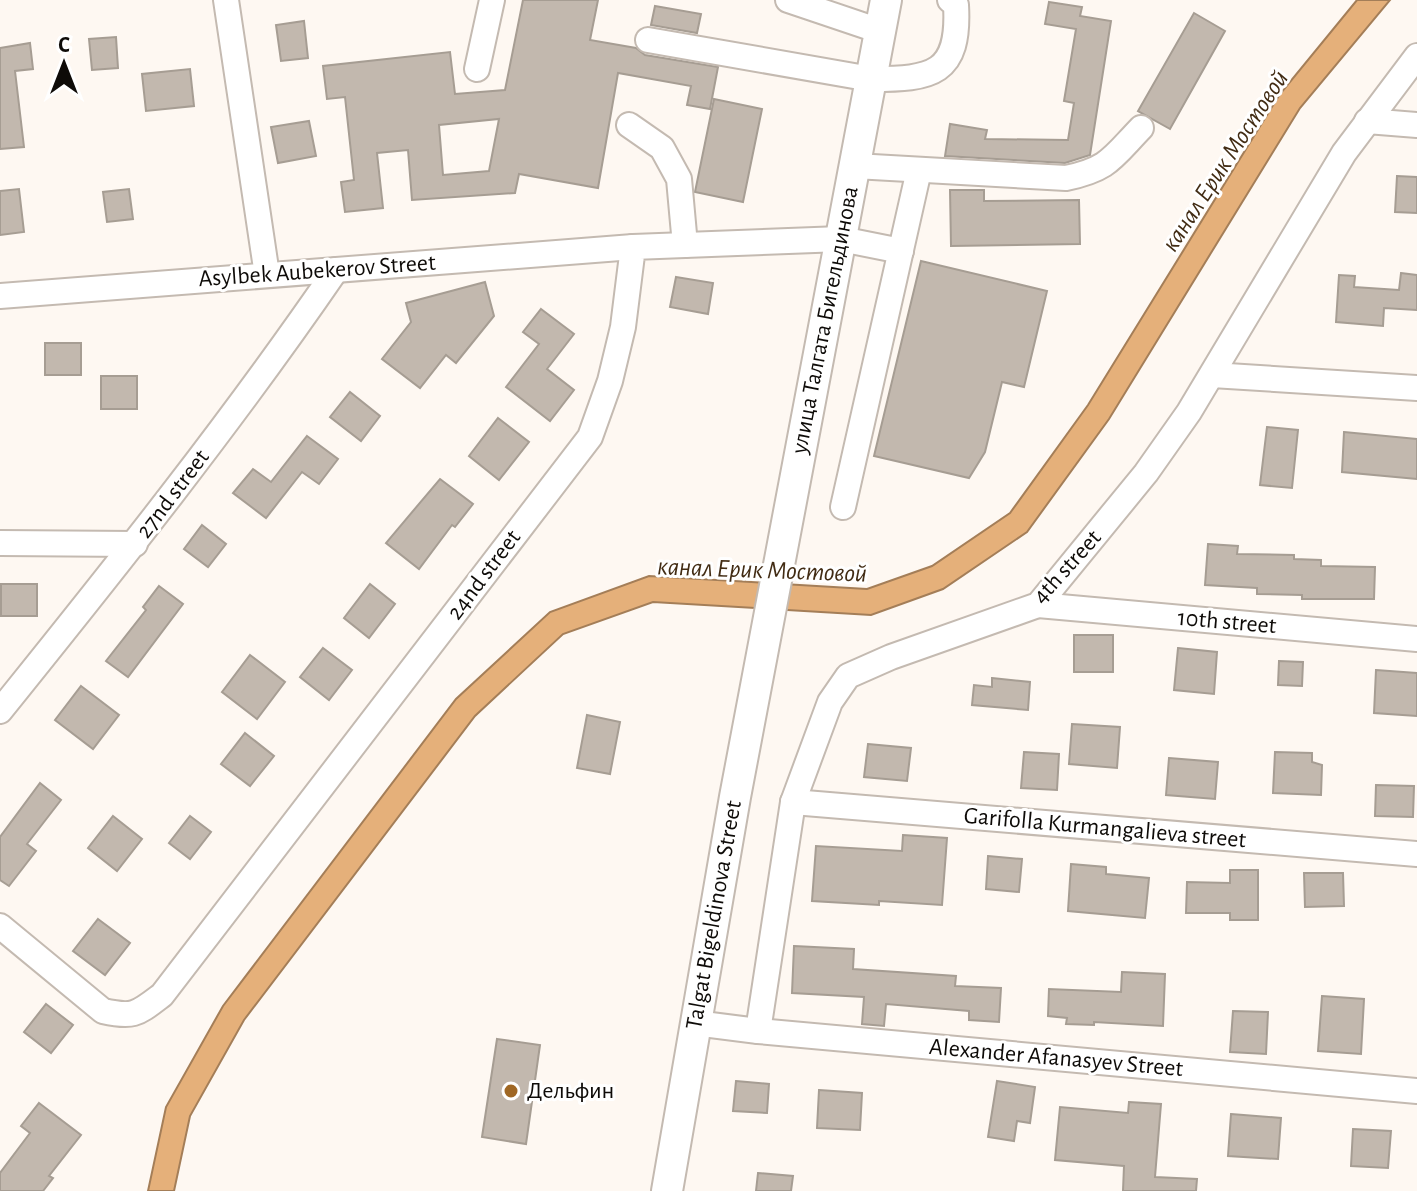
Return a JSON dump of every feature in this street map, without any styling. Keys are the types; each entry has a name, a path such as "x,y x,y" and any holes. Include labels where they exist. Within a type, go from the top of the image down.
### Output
{"main road":[{"name":"улица Талгата Бигельдинова","path":"765,640 886,0"},
{"name":"Talgat Bigeldinova Street","path":"667,1191 765,640"}],"street":[{"path":"226,0 267,275"},
{"path":"477,69 492,0"},
{"path":"788,0 880,31"},
{"path":"648,40 871,79 908,79 934,73 951,53 957,29 956,5 950,0"},
{"name":"4th street","path":"758,1031 793,802 830,702 848,676 891,657 1038,605 1146,473 1212,375 1344,153 1417,56"},
{"path":"1367,121 1417,125"},
{"path":"629,125 662,148 679,179 685,245"},
{"path":"855,166 1066,178 1103,167 1141,128"},
{"path":"843,507 919,170"},
{"path":"633,247 841,239 901,251"},
{"name":"Asylbek Aubekerov Street","path":"0,296 633,247"},
{"name":"24nd street","path":"0,926 103,1011 121,1015 139,1013 162,995 590,437 610,381 623,327 633,247"},
{"name":"27nd street","path":"0,711 135,544 336,270"},
{"path":"1212,375 1417,388"},
{"path":"0,543 135,544"},
{"name":"10th street","path":"1038,605 1417,639"},
{"name":"Garifolla Kurmangalieva street","path":"793,802 1417,854"},
{"name":"Alexander Afanasyev Street","path":"695,1023 1417,1091"}],"shaded area":[{"name":"канал Ерик Мостовой","path":"1357,0 1390,0 1300,108 1109,419 1027,532 943,589 871,615 653,602 563,634 475,716 244,1020 190,1116 174,1191 148,1191 166,1107 223,1006 456,699 550,612 649,576 867,589 932,566 1010,513 1088,405 1280,94"}],"building":[{"path":"523,0 598,0 590,40 636,48 645,55 718,67 710,109 687,105 691,86 618,73 598,188 519,174 515,193 412,200 408,150 377,153 383,208 345,212 341,182 354,180 345,97 327,99 323,66 450,52 455,94 505,90","holes":["499,119 489,171 443,175 439,125"]},
{"path":"1049,2 1082,7 1080,16 1111,21 1090,155 1065,163 945,156 950,124 987,130 985,139 1068,140 1074,103 1064,101 1076,29 1045,24"},
{"path":"655,6 701,14 697,33 651,25"},
{"path":"1194,13 1225,31 1170,129 1138,111"},
{"path":"304,21 308,58 281,61 276,25"},
{"path":"116,37 118,68 92,70 89,39"},
{"path":"30,43 33,69 15,71 24,147 0,149 0,48"},
{"path":"190,69 194,106 146,111 142,74"},
{"path":"714,99 762,109 743,202 695,192"},
{"path":"309,121 316,156 278,163 271,127"},
{"path":"1397,176 1417,177 1417,213 1395,212"},
{"path":"19,189 24,232 0,235 0,191"},
{"path":"129,189 133,219 107,222 103,192"},
{"path":"950,190 984,190 984,201 1079,200 1080,244 951,246"},
{"path":"921,261 1047,291 1024,387 1002,382 985,452 969,478 874,456"},
{"path":"1401,273 1417,275 1417,310 1384,308 1383,326 1336,322 1339,275 1355,276 1354,287 1399,290"},
{"path":"676,277 713,283 708,314 670,307"},
{"path":"485,282 494,316 456,363 446,355 420,388 382,359 411,322 406,303"},
{"path":"541,309 574,334 547,369 574,390 550,421 506,387 539,344 523,332"},
{"path":"45,343 81,343 81,375 45,375"},
{"path":"101,376 137,376 137,409 101,409"},
{"path":"350,392 380,416 361,441 330,417"},
{"path":"498,418 529,442 499,480 469,456"},
{"path":"1267,427 1298,430 1292,488 1260,485"},
{"path":"1344,432 1417,439 1417,479 1342,472"},
{"path":"307,436 338,459 319,484 302,472 266,518 233,493 253,469 271,482"},
{"path":"440,479 473,504 455,527 452,525 419,569 386,543"},
{"path":"202,525 226,544 208,567 184,549"},
{"path":"1208,544 1238,546 1237,554 1294,555 1294,559 1321,560 1321,566 1375,567 1374,599 1302,599 1302,595 1257,594 1257,588 1205,585"},
{"path":"1,584 37,584 37,616 1,616"},
{"path":"370,584 395,604 369,638 344,618"},
{"path":"159,586 183,604 128,677 106,661 146,610 143,607"},
{"path":"1074,635 1113,635 1113,672 1074,672"},
{"path":"323,648 352,670 329,700 300,677"},
{"path":"1178,648 1217,652 1214,694 1174,690"},
{"path":"250,655 285,682 257,719 222,692"},
{"path":"1279,661 1303,662 1302,686 1278,685"},
{"path":"1376,670 1417,673 1417,716 1374,713"},
{"path":"992,678 1030,682 1028,710 972,705 974,685 992,687"},
{"path":"81,686 119,715 93,749 55,720"},
{"path":"587,715 620,722 610,774 577,768"},
{"path":"1072,724 1120,727 1117,768 1069,764"},
{"path":"245,733 274,756 250,786 221,764"},
{"path":"868,744 911,748 907,781 864,777"},
{"path":"1024,752 1059,754 1057,790 1021,788"},
{"path":"1275,752 1312,753 1312,762 1322,765 1321,795 1273,793"},
{"path":"1169,758 1218,762 1215,799 1166,795"},
{"path":"40,783 61,800 27,844 36,851 9,886 0,880 0,837"},
{"path":"1376,785 1414,786 1413,817 1375,816"},
{"path":"113,816 142,839 117,871 88,848"},
{"path":"190,816 211,832 190,859 169,843"},
{"path":"903,835 947,838 942,905 812,901 816,846 902,851"},
{"path":"988,856 1022,859 1019,892 986,889"},
{"path":"1071,864 1106,867 1106,874 1149,878 1145,918 1068,911"},
{"path":"1230,870 1258,870 1258,920 1230,920 1230,913 1186,913 1187,882 1230,883"},
{"path":"1304,873 1343,873 1344,906 1305,907"},
{"path":"98,919 130,943 105,975 73,951"},
{"path":"794,946 854,949 853,969 956,976 955,986 1001,988 999,1022 969,1020 969,1011 886,1004 884,1026 862,1024 864,997 792,993"},
{"path":"1122,972 1165,974 1163,1026 1094,1022 1094,1025 1066,1024 1067,1018 1048,1016 1049,989 1121,992"},
{"path":"1322,996 1364,999 1361,1054 1318,1051"},
{"path":"46,1004 73,1025 51,1053 24,1032"},
{"path":"1233,1011 1268,1012 1266,1054 1230,1052"},
{"name":"Дельфин","path":"497,1039 540,1045 526,1144 482,1137"},
{"path":"736,1081 769,1084 767,1113 733,1111"},
{"path":"997,1081 1035,1087 1030,1123 1017,1121 1014,1141 988,1137"},
{"path":"819,1090 862,1093 860,1130 817,1128"},
{"path":"1129,1102 1161,1104 1155,1177 1197,1179 1196,1191 1123,1191 1124,1166 1055,1160 1060,1107 1128,1113"},
{"path":"39,1103 81,1135 49,1176 53,1178 43,1191 0,1191 0,1173 30,1133 21,1126"},
{"path":"1231,1114 1281,1118 1278,1159 1228,1156"},
{"path":"1353,1129 1391,1131 1388,1168 1351,1166"},
{"path":"758,1173 793,1176 791,1191 756,1191"}],"place":[{"name":"Дельфин","path":"511,1091"}]}
